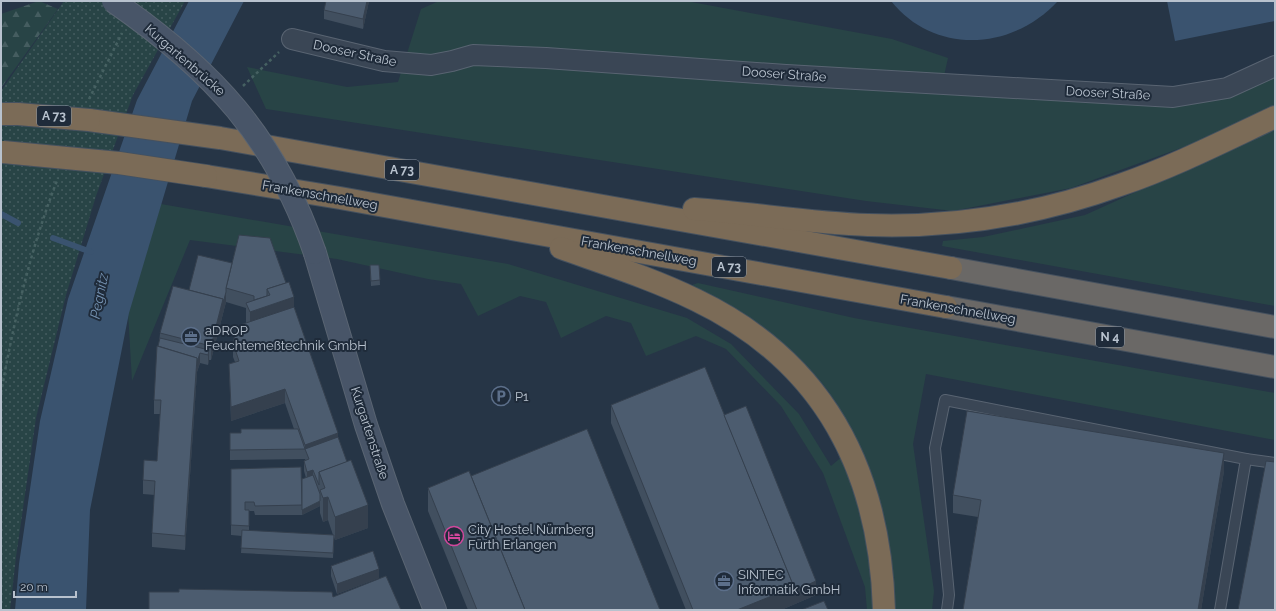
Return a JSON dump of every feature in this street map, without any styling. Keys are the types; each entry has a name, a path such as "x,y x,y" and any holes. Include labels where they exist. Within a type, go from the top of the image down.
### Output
{"highway":[{"name":"A 73","path":"10,114 89,120 220,138 585,202 1275,327"},
{"path":"585,202 746,213 806,221 869,225 928,224 982,219 1050,206 1120,185 1174,164 1275,117"},
{"name":"Frankenschnellweg","path":"2,152 119,163 340,198 1275,367"},
{"path":"513,230 696,300 755,335 795,370 829,414 848,446 862,478 872,509 879,545 884,610"}],"main road":[{"name":"Kurgartenbrücke","path":"113,1 179,52 204,74 229,99 255,131 285,179 302,217 315,253"},
{"name":"Kurgartenstraße","path":"315,253 366,425 393,504 435,610"}],"street":[{"name":"Dooser Straße","path":"292,39 384,61 430,65 452,62 473,55 1173,96 1227,88 1275,66"}],"lane":[{"path":"947,610 949,595 935,448 945,400 1246,459 1275,463"},
{"path":"1220,610 1246,459"}],"path":[{"path":"229,99 274,58"},
{"path":"1,393 12,334 37,238 56,183"}],"green space":[{"path":"39,1 58,9 1,88 1,14"},
{"path":"64,1 185,1 133,95 96,196 66,295 36,418 10,610 1,610 1,91"},
{"path":"439,1 686,1 892,39 948,58 940,94 1159,102 1275,74 1275,106 1200,141 1071,188 953,211 866,201 266,109 247,67 347,87 398,82 421,9"},
{"path":"1275,129 1275,306 942,246 943,241 983,237 1085,215"},
{"path":"161,204 508,264 687,318 731,344 799,414 831,466 858,443 829,392 800,359 766,330 729,306 689,286 698,283 854,318 1275,393 1275,440 926,374 913,444 934,591 932,610 867,610 865,587 823,473 781,406 726,349 696,336 646,356 631,323 606,316 561,338 546,302 520,296 478,316 461,284 428,279 337,259 190,240 132,381 128,312"}],"water":[{"name":"Pegnitz","path":"189,1 244,1 192,101 129,313 90,510 86,610 15,610 19,564 40,421 68,299 137,100"},
{"path":"891,1 1058,1 1040,17 1019,29 997,37 974,40 951,38 929,31 909,19"},
{"path":"1167,1 1275,1 1275,21 1175,41"}],"building":[{"path":"326,1 367,1 363,19 324,10"},
{"path":"239,235 270,238 286,283 267,289 267,296 254,300 254,296 226,288"},
{"path":"198,255 232,263 223,303 223,299 189,290"},
{"path":"370,265 379,265 380,280 371,281"},
{"path":"289,282 294,297 250,312 246,303 270,295 267,289"},
{"path":"173,286 223,299 211,346 160,333"},
{"path":"294,307 338,433 305,445 285,389 231,407 229,364 239,361 233,343 237,326"},
{"path":"160,338 209,350 208,355 200,353 197,362 197,358 158,346"},
{"path":"157,346 197,358 185,536 152,533 155,481 143,480 144,460 157,461 161,400 154,400"},
{"path":"705,367 794,587 737,610 693,610 611,405"},
{"path":"746,406 816,581 794,591 794,587 724,415"},
{"path":"967,411 1224,453 1198,610 963,610 981,500 953,495"},
{"path":"241,429 298,429 305,449 230,450 230,433 241,433"},
{"path":"587,429 660,610 525,610 471,476"},
{"path":"338,437 347,462 319,472 319,485 313,470 307,472 304,461 309,459 305,449"},
{"path":"351,460 368,505 335,517 328,497 323,498 320,490 325,488 319,472"},
{"path":"1266,461 1275,462 1275,610 1238,610"},
{"path":"301,467 302,505 255,506 254,502 245,502 245,510 249,510 249,526 231,525 231,469"},
{"path":"469,471 525,610 477,610 428,488"},
{"path":"313,475 320,494 320,501 302,510 302,479"},
{"path":"242,530 334,535 333,553 241,548"},
{"path":"373,551 379,569 337,584 331,566"},
{"path":"386,576 401,610 149,610 149,592 179,592 179,589 332,592 333,597"},
{"path":"824,601 828,610 801,610"}],"waterway":[{"path":"1,214 18,223"},
{"path":"53,238 91,252"}],"place":[{"name":"aDROP Feuchtemeßtechnik GmbH","path":"191,337"},
{"name":"P1","path":"501,396"},
{"name":"City Hostel Nürnberg Fürth Erlangen","path":"454,536"},
{"name":"SINTEC Informatik GmbH","path":"724,581"}]}
